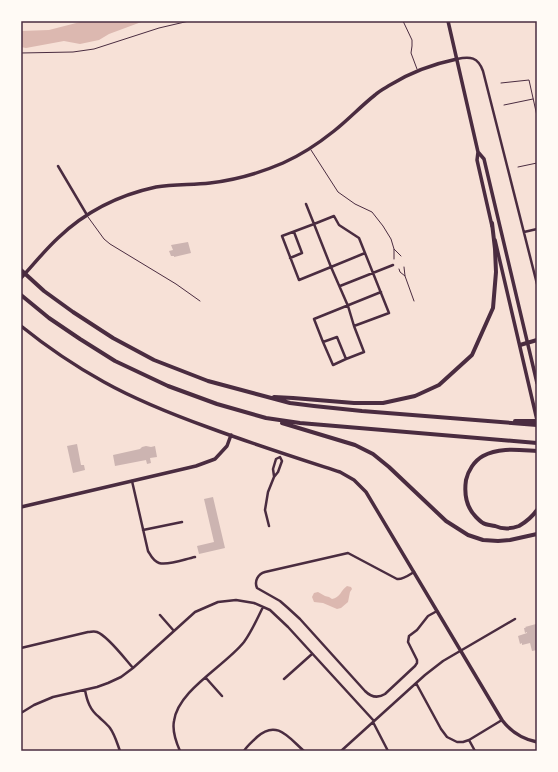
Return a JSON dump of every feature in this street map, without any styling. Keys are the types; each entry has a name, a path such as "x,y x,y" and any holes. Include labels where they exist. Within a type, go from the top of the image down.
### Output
{"highway":[{"path":"267,397 354,403 383,403 415,396 440,385 472,355 493,308 496,272 492,223"},
{"path":"21,270 44,291 113,338 154,360 208,381 290,403 537,425"},
{"path":"21,295 49,318 115,361 168,386 217,404 355,445 373,454 389,467 446,521 468,535 484,540 498,541 537,534"},
{"path":"520,345 537,340"},
{"path":"266,418 367,430 537,443"},
{"path":"450,418 537,421"},
{"path":"537,451 504,450 492,452 483,456 476,461 467,474 465,488 466,501 472,513 482,523 502,529 517,527 531,518 537,510"}],"main road":[{"path":"448,21 478,152 477,160 537,421"},
{"path":"21,278 57,238 77,221 100,206 127,195 156,187 210,183 234,179 283,163 335,131 376,94 404,77 445,61 457,59"},
{"path":"478,152 484,159 537,383"},
{"path":"21,326 57,353 135,398 231,435 340,472 354,480 366,492 502,720 518,735 530,741 537,742"},
{"path":"21,506 196,466 215,459 227,446 231,435"}],"street":[{"path":"457,59 474,58 481,64 537,284"},
{"path":"58,166 87,215"},
{"path":"306,204 348,306 364,352 333,365 314,319 348,306 381,292"},
{"path":"354,326 389,313 381,292 359,238 339,225 334,216 282,236 299,280 365,253"},
{"path":"524,232 537,230"},
{"path":"290,258 302,253 294,232"},
{"path":"340,286 393,265"},
{"path":"323,342 337,337 346,359"},
{"path":"274,477 273,469 276,459 280,457 282,453"},
{"path":"269,526 265,510 268,492 282,460 280,457"},
{"path":"132,481 148,551 152,558 159,563 168,564 195,557"},
{"path":"143,530 182,522"},
{"path":"414,572 404,578 397,579 348,553 262,573 259,575 256,585 257,588 280,601 300,619 365,691 374,697 379,697 385,694 415,666 417,660 408,642 409,636 417,630 428,616 437,610"},
{"path":"21,713 34,704 53,697 85,690 108,683 121,677 195,612 218,602 236,600 254,603 270,610 288,627 373,722 388,751"},
{"path":"180,751 174,734 173,723 176,711 185,696 243,642 253,628 263,607"},
{"path":"160,615 174,630"},
{"path":"341,751 416,683 443,661 515,619"},
{"path":"21,648 93,632 106,638 133,668"},
{"path":"284,679 312,654"},
{"path":"206,678 222,696"},
{"path":"416,683 441,729 447,737 457,742 469,740 502,720"},
{"path":"85,690 90,707 114,734 120,751"},
{"path":"244,751 260,734 266,730 273,729 279,730 304,751"},
{"path":"469,740 475,751"}],"lane":[{"path":"21,53 73,52 94,49 153,30 189,21"},
{"path":"403,21 412,40 412,53 418,71"},
{"path":"309,148 338,192 355,204 372,212 383,226 391,239 394,249 394,259"},
{"path":"87,215 104,239 110,244 176,284 200,301"},
{"path":"394,249 401,256"},
{"path":"404,267 405,276 414,301"},
{"path":"399,269 405,276"}],"path":[{"path":"501,83 529,80 537,116"},
{"path":"504,105 534,99"},
{"path":"518,167 537,162"}],"shaded area":[{"path":"84,21 144,21 109,34 99,40 80,44 64,41 26,48 21,47 21,31 49,30"},
{"path":"347,586 351,587 352,589 348,602 341,608 337,609 323,603 314,602 312,597 314,593 318,592 332,599 339,596"}],"building":[{"path":"188,242 191,253 174,257 171,256 169,251 173,250 171,245"},
{"path":"77,444 81,465 84,465 85,470 73,473 67,446"},
{"path":"146,446 155,446 157,457 150,458 151,463 147,464 146,460 115,466 113,455 140,449"},
{"path":"213,497 225,548 199,554 197,546 214,542 204,499"},
{"path":"536,624 537,650 532,651 530,643 520,644 518,636 527,633 525,633 525,627"}]}
